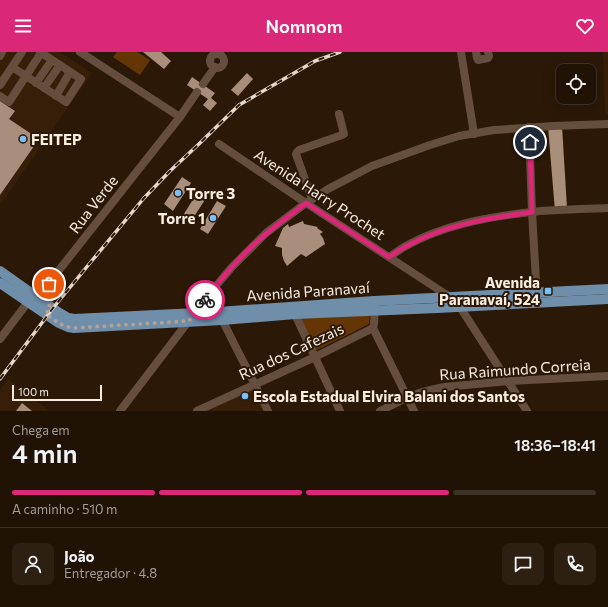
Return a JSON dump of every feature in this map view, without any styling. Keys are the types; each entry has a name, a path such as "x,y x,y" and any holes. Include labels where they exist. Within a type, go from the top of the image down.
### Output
{"main road":[{"name":"Avenida Paranavaí","path":"0,270 48,310"},
{"name":"Avenida Paranavaí","path":"0,282 28,302 74,319 220,316 374,306 460,307 608,299"},
{"name":"Avenida Paranavaí","path":"374,306 450,297 608,289"}],"street":[{"path":"0,56 2,52"},
{"path":"0,85 3,75 12,67 22,52"},
{"path":"80,52 180,117"},
{"path":"461,52 474,134"},
{"path":"476,52 478,60 488,58 488,52"},
{"path":"0,96 9,102 26,76 41,53 80,79 66,102 56,96 26,76 12,67"},
{"path":"203,84 215,67 218,68 222,65 224,60 222,55 216,53"},
{"path":"36,83 52,60"},
{"path":"44,88 60,65"},
{"path":"56,96 70,72"},
{"name":"Rua Verde","path":"48,310 48,289 52,279 180,117 197,92"},
{"path":"309,201 296,154 299,150 344,134 339,114"},
{"path":"120,411 210,293 232,267 266,233 309,201 372,166 430,144 459,136 494,130 608,124"},
{"path":"529,128 536,293 538,303"},
{"name":"Avenida Harry Prochet","path":"219,144 309,201 389,257 450,297 460,307 527,411"},
{"path":"389,257 404,247 430,235 461,224 532,212 608,208"},
{"path":"210,293 268,411"},
{"path":"0,339 28,302"},
{"path":"374,306 373,328 414,411"},
{"path":"294,310 340,411"},
{"name":"Rua dos Cafezais","path":"197,411 315,357 373,328"},
{"name":"Rua Raimundo Correia","path":"380,411 408,397 444,387 509,381 608,376"}],"shaded area":[{"name":"FEITEP","path":"0,52 60,52 92,73 0,205"},
{"path":"117,52 137,52 150,60 140,75 113,57"},
{"path":"603,52 608,52 608,114 605,114"},
{"path":"370,314 369,324 315,351 299,316"},
{"path":"8,379 50,411 0,411 0,391"},
{"name":"Escola Estadual Elvira Balani dos Santos","path":"255,384 268,411 201,411"}],"building":[{"path":"143,52 161,52 171,61 164,69"},
{"path":"247,73 253,79 238,96 231,90"},
{"path":"192,77 215,93 211,98 217,103 210,111 203,105 208,99 187,85"},
{"path":"0,101 15,111 9,119 39,139 0,195"},
{"path":"562,126 567,208 555,211 548,127"},
{"name":"Torre 3","path":"182,177 191,183 173,211 164,204"},
{"path":"199,190 208,195 190,223 182,217"},
{"name":"Torre 1","path":"217,201 226,206 208,234 200,229"},
{"path":"303,221 304,224 318,227 317,228 323,232 320,234 325,244 306,257 301,254 287,266 282,255 282,248 275,246 283,228 288,224 289,227"},
{"path":"22,403 32,411 16,411"}],"railway":[{"path":"0,379 53,308 144,198 170,171 239,105 315,61 340,52"}],"way so far":[{"path":"49,284 47,297 50,307 46,314 59,324 74,328 189,321 205,300"}],"place":[{"name":"FEITEP","path":"23,139"},
{"name":"Torre 3","path":"178,193"},
{"name":"Torre 1","path":"213,218"},
{"name":"Avenida Paranavaí, 524","path":"548,291"},
{"name":"Escola Estadual Elvira Balani dos Santos","path":"245,396"}],"route":[{"path":"205,300 232,267 266,233 306,203 389,257 404,247 430,235 461,224 532,212 530,142"}]}
